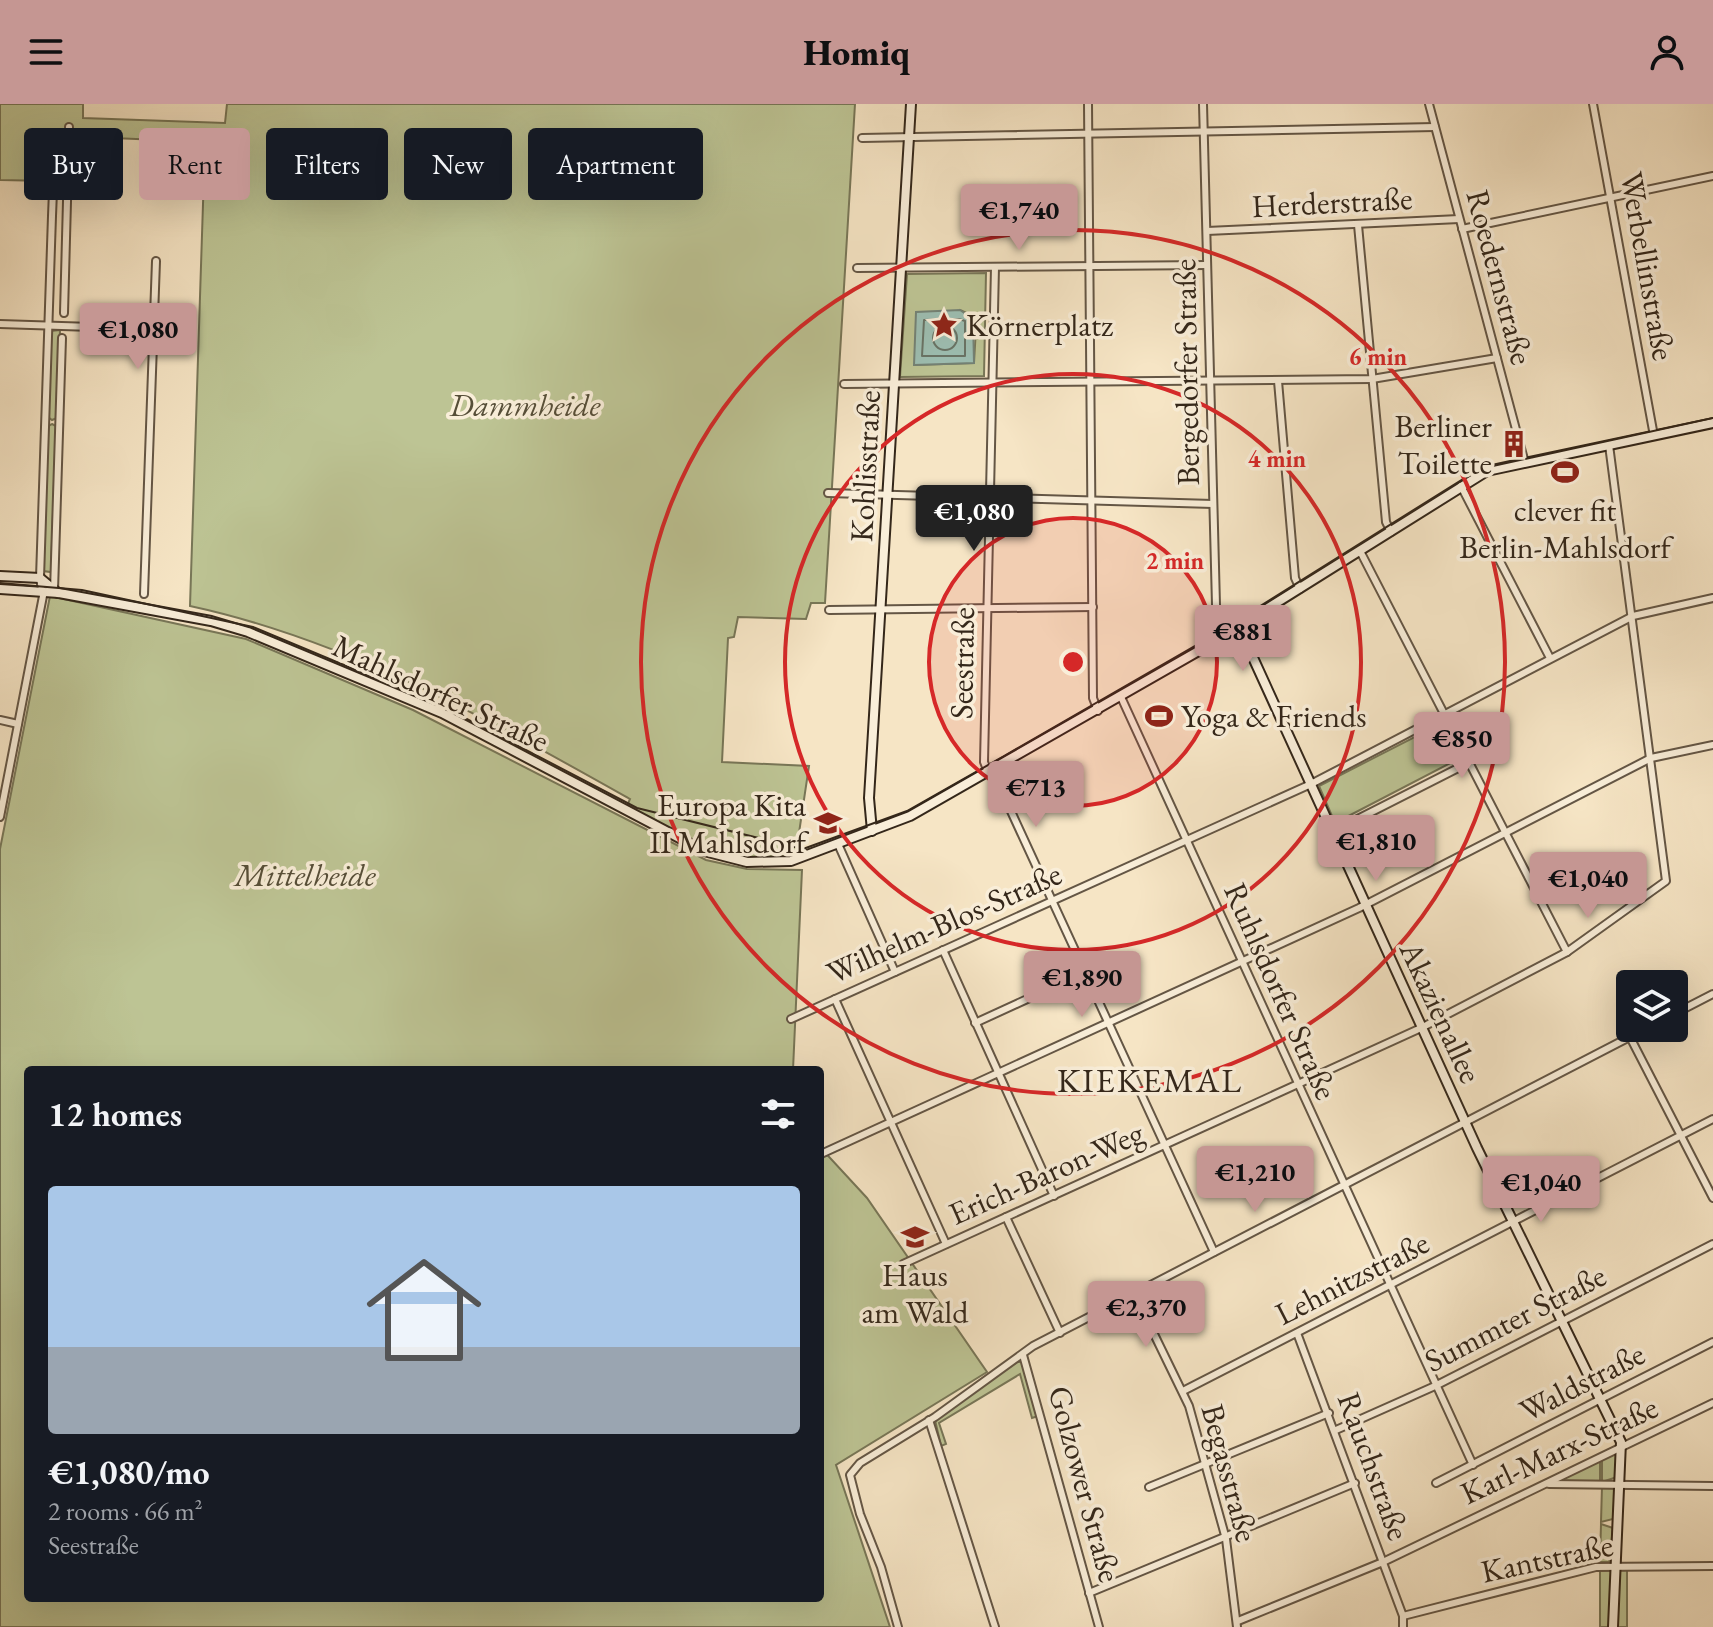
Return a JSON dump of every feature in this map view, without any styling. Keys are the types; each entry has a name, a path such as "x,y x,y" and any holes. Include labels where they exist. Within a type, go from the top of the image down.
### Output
{"main road":[{"name":"Kohlisstraße","path":"872,831 869,798 911,104"},
{"name":"Mahlsdorfer Straße","path":"0,589 56,592 199,618 248,632 429,707 704,851 747,862 791,861 910,816 1098,711 1239,627 1487,471 1713,423"},
{"path":"0,576 40,578"},
{"name":"Mahlsdorfer Straße","path":"40,578 56,592"},
{"name":"Akazienallee","path":"1239,627 1465,1123 1622,1447"},
{"path":"1613,1627 1622,1447"}],"street":[{"path":"1088,104 1093,698 1098,711"},
{"name":"Bergedorfer Straße","path":"1203,104 1213,504 1218,627 1222,637"},
{"name":"Roedernstraße","path":"1429,104 1525,463"},
{"name":"Werbellinstraße","path":"1593,104 1654,436"},
{"path":"862,138 1435,127"},
{"path":"1462,229 1713,176"},
{"path":"0,817 42,592 53,200"},
{"path":"64,313 67,200"},
{"name":"Herderstraße","path":"1207,231 1459,219"},
{"path":"1358,225 1386,522 1391,532"},
{"path":"144,594 156,261"},
{"path":"857,268 1207,265"},
{"name":"Seestraße","path":"990,771 984,762 995,267"},
{"path":"0,324 154,329"},
{"path":"56,592 62,338"},
{"path":"844,384 1372,379 1497,358"},
{"path":"1278,381 1295,578 1300,589"},
{"name":"Erich-Baron-Weg","path":"903,1264 1421,1028 1567,952 1666,881 1609,445"},
{"path":"1461,486 1550,658"},
{"path":"828,493 1213,504"},
{"path":"1360,551 1567,952"},
{"name":"Wilhelm-Blos-Straße","path":"791,1019 1311,784 1633,616 1713,598"},
{"path":"829,610 1093,607"},
{"name":"Ruhlsdorfer Straße","path":"1121,697 1473,1465"},
{"path":"0,720 18,724"},
{"path":"824,1153 1365,905 1651,758 1713,745"},
{"path":"1332,832 1470,762"},
{"path":"990,771 1053,900 1214,1252"},
{"path":"838,844 895,972"},
{"path":"943,950 1054,1196"},
{"path":"975,1023 1086,972"},
{"path":"1688,1007 1713,994"},
{"path":"835,999 946,1244"},
{"path":"898,1627 881,1567 853,1491 853,1469 1060,1333 1620,1042"},
{"path":"1633,1042 1713,1198"},
{"name":"Lehnitzstraße","path":"1183,1391 1713,1119"},
{"path":"1006,1217 1060,1333"},
{"name":"Summter Straße","path":"1336,1430 1435,1386 1713,1244"},
{"name":"Begasstraße","path":"1135,1295 1183,1391 1226,1539 1237,1624"},
{"name":"Rauchstraße","path":"1297,1333 1336,1430 1403,1616 1403,1627"},
{"name":"Waldstraße","path":"1436,1483 1713,1342"},
{"name":"Golzower Straße","path":"1023,1355 1099,1627"},
{"name":"Karl-Marx-Straße","path":"1237,1624 1383,1562 1713,1403"},
{"path":"1149,1487 1329,1413"},
{"path":"929,1420 995,1627"},
{"path":"1089,1593 1226,1539 1355,1483"},
{"path":"1547,1484 1713,1486"},
{"name":"Kantstraße","path":"1403,1616 1614,1565 1713,1566"}],"green space":[{"name":"Dammheide","path":"0,104 83,104 83,118 225,123 227,104 855,104 825,603 811,603 806,619 738,617 734,637 728,638 722,762 809,766 796,853 773,858 751,858 708,848 627,806 630,799 578,770 417,686 306,640 190,606 203,200 250,200 250,128 139,128 139,139 123,138 123,128 24,128 24,180 0,180"},
{"name":"Körnerplatz","path":"986,273 984,376 900,377 907,274","holes":["960,310 969,314 976,328 974,363 915,365"]},
{"path":"60,330 57,418 52,420 48,417 51,331"},
{"path":"48,426 56,426 51,572 43,571"},
{"name":"Mittelheide","path":"50,596 246,639 413,710 706,860 747,869 802,870 793,1066 24,1066 24,1602 824,1602 824,1151 867,1198 987,1372 836,1465 890,1627 0,1627 0,849"},
{"path":"1442,723 1460,758 1335,823 1319,786"},
{"path":"1017,1362 1022,1362 1038,1416 1032,1418 1020,1374 939,1423 946,1444 941,1446 935,1420"},
{"path":"1619,1454 1617,1477 1602,1482 1602,1459"},
{"path":"1600,1460 1600,1482 1564,1482 1564,1477"},
{"path":"1602,1486 1612,1486 1615,1490 1613,1519 1601,1522"},
{"path":"1601,1524 1613,1528 1609,1562 1600,1562"},
{"path":"1618,1568 1627,1568 1627,1627 1617,1627"},
{"path":"1600,1570 1612,1570 1611,1627 1600,1627"}],"water":[{"path":"960,310 973,319 974,363 914,365 916,312"}],"tram line":[{"path":"0,583 82,590 253,627 442,706 637,808 803,849 907,811 1219,632 1479,469 1713,418"}],"place":[{"name":"Körnerplatz","path":"944,325"},
{"name":"Berliner Toilette","path":"1514,444"},
{"name":"clever fit Berlin-Mahlsdorf","path":"1565,472"},
{"name":"Yoga & Friends","path":"1159,716"},
{"name":"Europa Kita II Mahlsdorf","path":"828,823"},
{"name":"Haus am Wald","path":"915,1237"}],"district":[{"name":"KIEKEMAL","path":"1150,1080"}]}
